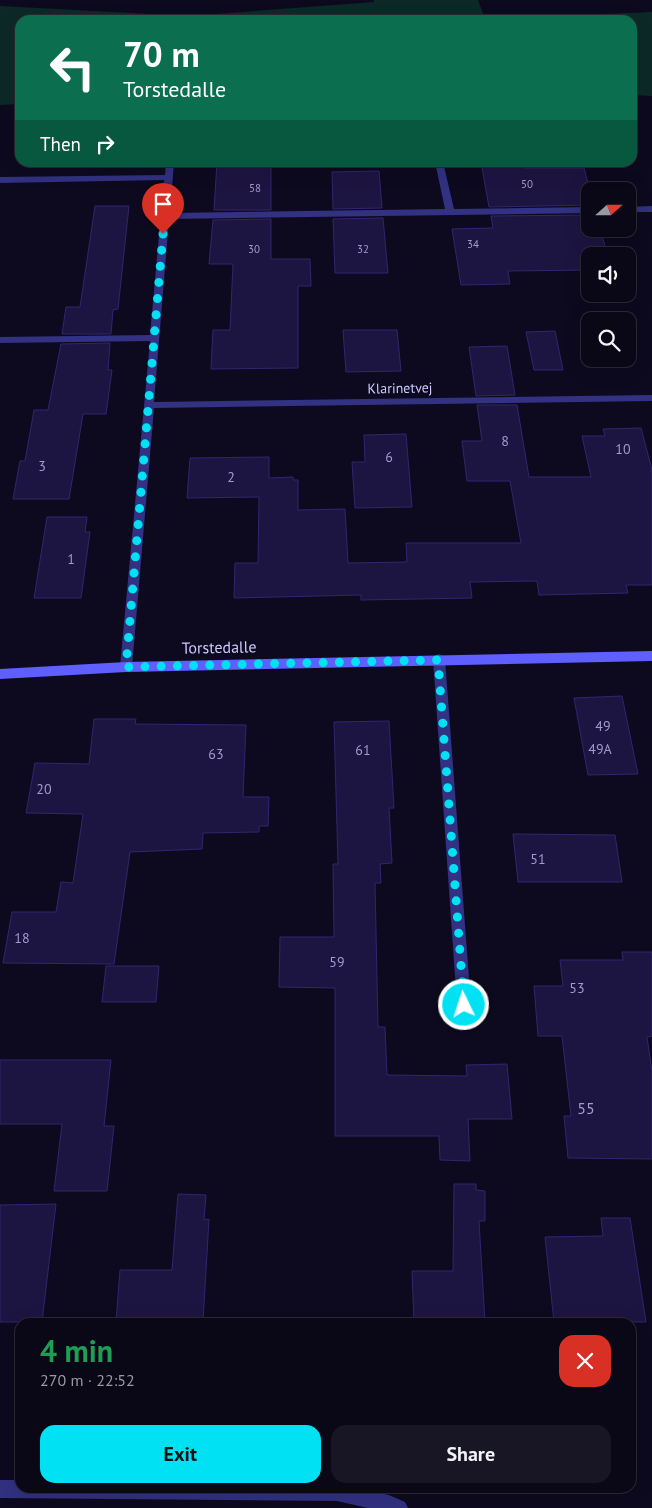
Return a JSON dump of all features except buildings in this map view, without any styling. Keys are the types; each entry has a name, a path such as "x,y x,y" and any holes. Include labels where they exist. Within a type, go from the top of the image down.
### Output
{"street":[{"path":"126,667 170,167"},
{"path":"440,167 450,212"},
{"path":"0,180 169,178"},
{"path":"165,216 581,210"},
{"path":"636,210 652,210"},
{"path":"0,340 155,338"},
{"name":"Klarinetvej","path":"149,405 652,398"},
{"name":"Torstedalle","path":"0,674 126,667 652,656"},
{"path":"438,660 464,1005"},
{"path":"0,1489 15,1489"},
{"path":"341,1493 399,1508"}],"green space":[{"path":"374,0 478,0 484,15 202,15 374,2"},
{"path":"0,6 170,15 15,15 15,104 0,105"},
{"path":"652,12 652,96 637,95 637,15 580,15"}],"route":[{"path":"163,234 126,667 438,660 464,1005"}]}
